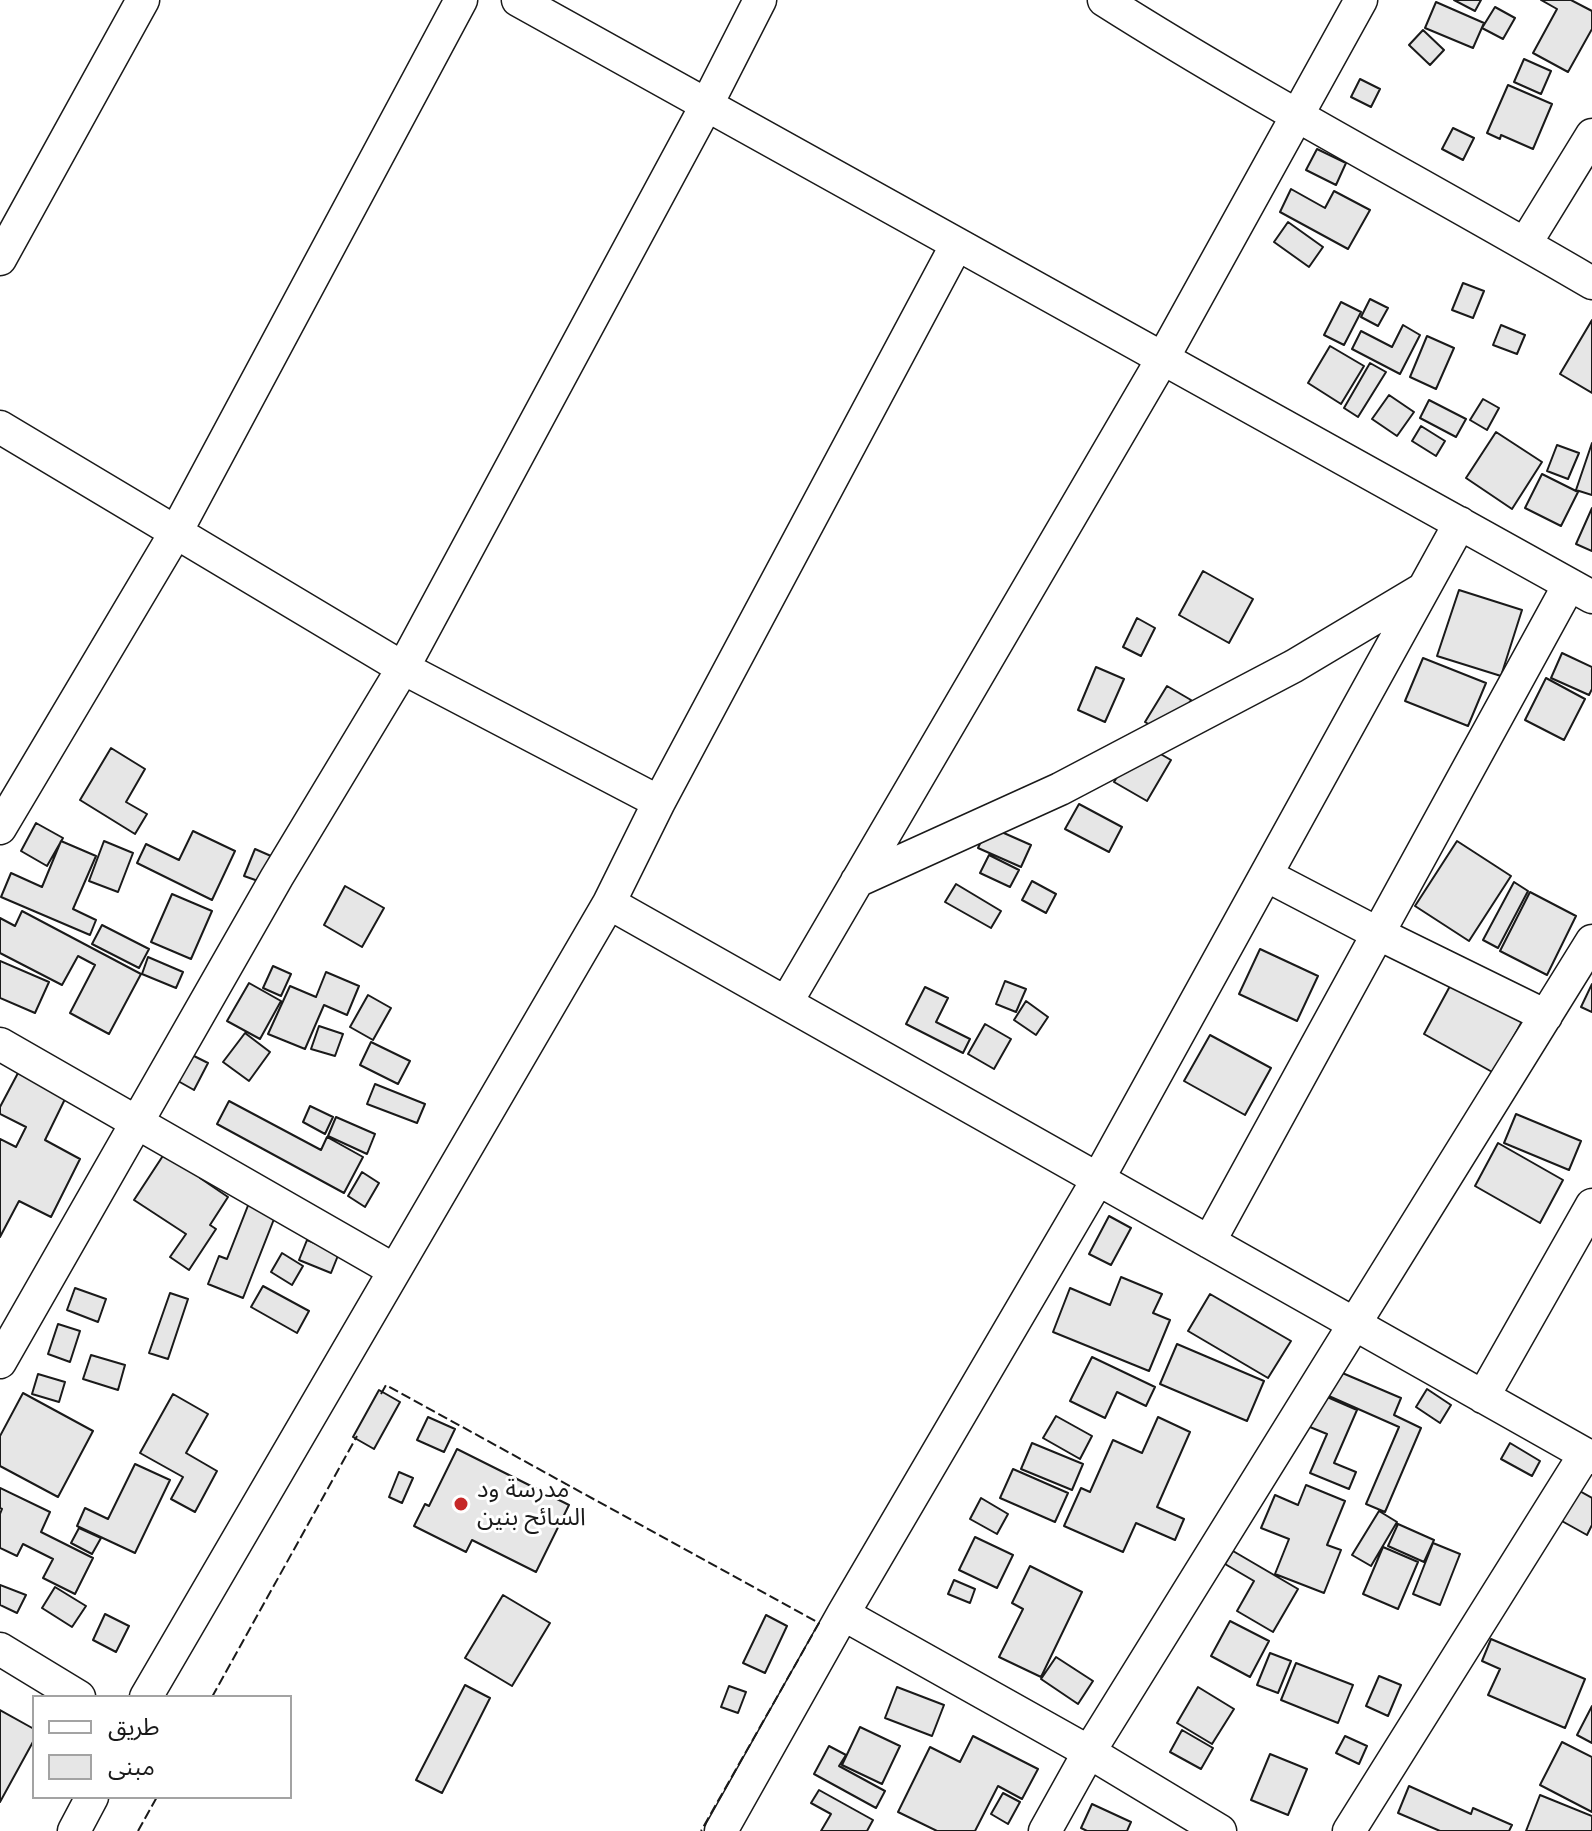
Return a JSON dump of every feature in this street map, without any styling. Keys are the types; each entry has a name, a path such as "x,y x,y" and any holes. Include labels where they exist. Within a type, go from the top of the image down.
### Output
{"street":[{"path":"0,259 143,0"},
{"path":"0,828 176,532 461,0"},
{"path":"518,0 1580,591 1377,933 1209,1242"},
{"path":"0,1362 277,877 403,668 760,0"},
{"path":"1104,0 1296,117 1592,283"},
{"path":"786,1003 1163,358 1361,0"},
{"path":"1525,244 1592,135"},
{"path":"147,1695 609,903 659,802 957,244"},
{"path":"0,427 403,668 659,802"},
{"path":"721,1831 843,1614 1098,1179 1460,523"},
{"path":"857,881 1060,789 1294,666 1424,588"},
{"path":"1266,875 1546,1016"},
{"path":"609,903 1588,1456 1349,1831"},
{"path":"1045,1831 1089,1752 1592,941"},
{"path":"0,1044 394,1270"},
{"path":"1483,1397 1592,1205"},
{"path":"843,1614 1089,1752 1220,1831"},
{"path":"0,1649 76,1695"},
{"path":"74,1831 91,1799"}],"building":[{"path":"1454,0 1481,0 1475,11"},
{"path":"1541,0 1571,0 1592,11 1592,29 1568,72 1533,53 1557,9"},
{"path":"1436,2 1484,23 1473,48 1425,28"},
{"path":"1495,7 1515,18 1503,39 1482,28"},
{"path":"1423,30 1444,50 1430,65 1409,45"},
{"path":"1524,59 1551,71 1541,94 1514,82"},
{"path":"1360,79 1380,89 1371,107 1351,97"},
{"path":"1508,85 1552,104 1533,149 1501,135 1500,139 1487,133"},
{"path":"1453,128 1474,138 1463,160 1442,149"},
{"path":"1317,149 1346,163 1336,185 1306,170"},
{"path":"1291,189 1325,208 1334,191 1370,210 1348,249 1280,212"},
{"path":"1288,222 1323,247 1309,267 1274,242"},
{"path":"1463,283 1484,291 1473,318 1452,310"},
{"path":"1370,299 1388,308 1378,326 1361,317"},
{"path":"1341,302 1361,312 1344,345 1324,335"},
{"path":"1592,320 1592,393 1560,374"},
{"path":"1403,325 1420,335 1400,374 1352,349 1361,331 1392,347"},
{"path":"1501,325 1525,335 1517,354 1493,345"},
{"path":"1427,336 1454,348 1436,389 1410,377"},
{"path":"1330,346 1364,366 1341,404 1308,383"},
{"path":"1370,363 1386,372 1358,417 1344,408"},
{"path":"1389,395 1414,412 1397,436 1372,419"},
{"path":"1483,399 1499,408 1487,430 1470,420"},
{"path":"1429,400 1466,419 1456,437 1420,418"},
{"path":"1421,426 1445,441 1436,456 1412,441"},
{"path":"1496,432 1542,462 1512,509 1466,478"},
{"path":"1592,443 1592,495 1576,490"},
{"path":"1557,445 1579,453 1568,479 1547,471"},
{"path":"1542,474 1578,492 1561,526 1525,508"},
{"path":"1592,508 1592,551 1576,544"},
{"path":"1203,571 1253,599 1229,643 1179,615"},
{"path":"1459,590 1522,610 1501,676 1437,656"},
{"path":"1137,618 1155,628 1141,656 1123,647"},
{"path":"1562,653 1592,667 1589,695 1551,678"},
{"path":"1423,658 1486,683 1468,726 1405,701"},
{"path":"1096,667 1124,679 1105,722 1078,710"},
{"path":"1546,678 1585,699 1564,740 1525,720"},
{"path":"1167,686 1191,700 1169,736 1145,722"},
{"path":"1138,741 1171,760 1147,801 1114,782"},
{"path":"111,748 145,769 126,802 147,814 135,834 80,800"},
{"path":"1079,804 1122,827 1109,852 1065,829"},
{"path":"36,823 63,838 47,866 21,851"},
{"path":"988,826 1031,845 1021,867 978,848"},
{"path":"193,831 235,851 212,900 137,863 146,844 179,860"},
{"path":"61,841 96,856 73,909 96,920 90,935 1,897 11,873 42,887"},
{"path":"104,841 133,853 118,892 89,881"},
{"path":"1457,841 1511,876 1469,941 1415,906"},
{"path":"255,849 271,856 261,882 244,876"},
{"path":"989,855 1019,870 1010,887 980,873"},
{"path":"1032,881 1056,894 1046,913 1022,900"},
{"path":"1514,882 1528,891 1498,948 1483,940"},
{"path":"956,884 1001,911 991,928 945,902"},
{"path":"345,886 384,908 362,947 324,925"},
{"path":"1530,892 1576,916 1547,975 1500,951"},
{"path":"172,894 212,911 191,959 151,942"},
{"path":"22,911 141,974 109,1034 70,1013 95,965 78,956 62,985 0,953 0,918 15,926"},
{"path":"102,925 149,949 139,968 92,944"},
{"path":"1260,949 1318,976 1297,1021 1239,994"},
{"path":"148,957 183,972 176,988 142,974"},
{"path":"0,961 49,982 35,1013 0,998"},
{"path":"273,966 291,974 281,996 263,988"},
{"path":"326,972 359,986 347,1015 324,1005 305,1049 268,1034 290,986 316,997"},
{"path":"1456,975 1526,1014 1494,1073 1424,1034"},
{"path":"1005,981 1026,989 1016,1012 996,1004"},
{"path":"249,983 281,1001 260,1039 227,1021"},
{"path":"1592,984 1592,1012 1581,1007"},
{"path":"925,987 948,998 936,1022 970,1039 963,1053 906,1024"},
{"path":"368,995 391,1008 373,1040 350,1027"},
{"path":"1026,1001 1048,1017 1036,1035 1014,1020"},
{"path":"985,1024 1011,1039 994,1069 968,1054"},
{"path":"319,1026 343,1034 335,1056 311,1049"},
{"path":"245,1033 270,1052 249,1081 223,1062"},
{"path":"1210,1035 1271,1068 1245,1115 1184,1081"},
{"path":"371,1042 410,1061 398,1084 360,1065"},
{"path":"192,1055 208,1063 194,1090 178,1081"},
{"path":"18,1073 66,1097 45,1140 80,1159 51,1217 19,1201 0,1237 0,1139 16,1147 26,1127 0,1114 0,1107"},
{"path":"375,1084 425,1104 417,1123 367,1104"},
{"path":"229,1101 321,1150 327,1137 363,1157 344,1193 217,1124"},
{"path":"310,1106 333,1117 325,1134 303,1122"},
{"path":"1516,1114 1581,1141 1569,1170 1504,1143"},
{"path":"336,1117 375,1134 367,1154 328,1136"},
{"path":"1498,1143 1563,1180 1540,1223 1475,1186"},
{"path":"170,1145 206,1170 200,1178 228,1197 210,1225 216,1229 189,1270 170,1257 186,1234 134,1200"},
{"path":"362,1172 379,1183 365,1207 348,1196"},
{"path":"249,1203 276,1214 243,1298 208,1284 219,1256 227,1259"},
{"path":"1109,1216 1131,1228 1111,1265 1089,1254"},
{"path":"307,1240 339,1253 331,1273 299,1260"},
{"path":"282,1253 303,1266 292,1285 271,1272"},
{"path":"1121,1277 1162,1294 1153,1313 1170,1320 1149,1371 1053,1332 1070,1288 1110,1305"},
{"path":"263,1286 309,1311 297,1333 251,1307"},
{"path":"75,1288 106,1299 98,1322 67,1310"},
{"path":"170,1293 188,1299 168,1359 149,1353"},
{"path":"1210,1294 1291,1341 1268,1378 1188,1331"},
{"path":"58,1324 80,1331 70,1362 48,1354"},
{"path":"1177,1344 1264,1381 1247,1421 1160,1384"},
{"path":"91,1355 125,1365 118,1390 83,1379"},
{"path":"1092,1357 1155,1387 1146,1406 1117,1392 1105,1418 1070,1401"},
{"path":"1333,1369 1401,1398 1394,1415 1421,1428 1385,1512 1366,1504 1399,1427 1322,1393"},
{"path":"38,1374 65,1382 59,1402 32,1394"},
{"path":"1427,1389 1451,1405 1440,1423 1416,1407"},
{"path":"379,1390 400,1402 374,1449 353,1437"},
{"path":"23,1393 93,1431 58,1497 0,1466 0,1436"},
{"path":"1318,1393 1357,1410 1334,1463 1356,1472 1349,1489 1310,1473 1327,1434 1305,1425"},
{"path":"173,1394 208,1414 186,1453 217,1471 195,1512 171,1499 183,1477 140,1453"},
{"path":"1056,1416 1092,1436 1080,1459 1043,1438"},
{"path":"428,1417 455,1429 444,1452 417,1440"},
{"path":"1158,1417 1190,1432 1157,1507 1184,1519 1175,1540 1136,1523 1123,1552 1064,1526 1081,1488 1090,1492 1113,1440 1142,1453"},
{"path":"1032,1443 1083,1464 1072,1490 1021,1469"},
{"path":"1510,1443 1540,1461 1532,1476 1501,1459"},
{"path":"457,1449 569,1505 536,1572 472,1540 466,1552 414,1526 425,1504 429,1506"},
{"path":"135,1464 170,1480 135,1553 77,1526 85,1508 108,1519"},
{"path":"1013,1469 1068,1493 1055,1522 1000,1498"},
{"path":"399,1472 413,1478 402,1503 389,1497"},
{"path":"1567,1484 1592,1498 1592,1525 1587,1535 1551,1515"},
{"path":"1306,1485 1345,1501 1327,1545 1341,1550 1324,1593 1275,1574 1289,1539 1261,1528 1275,1495 1298,1505"},
{"path":"0,1488 50,1512 41,1532 93,1558 75,1594 43,1578 53,1559 23,1544 17,1556 0,1548"},
{"path":"981,1498 1008,1514 997,1534 970,1519"},
{"path":"1379,1511 1397,1522 1371,1566 1352,1555"},
{"path":"1398,1524 1434,1540 1424,1562 1388,1546"},
{"path":"79,1528 101,1538 92,1554 71,1543"},
{"path":"975,1537 1013,1555 997,1588 959,1570"},
{"path":"1433,1543 1460,1554 1440,1605 1413,1594"},
{"path":"1383,1547 1418,1562 1398,1609 1363,1594"},
{"path":"1233,1551 1298,1589 1273,1632 1237,1611 1254,1581 1225,1564"},
{"path":"1030,1566 1082,1592 1041,1677 999,1657 1023,1609 1012,1603"},
{"path":"954,1580 975,1589 970,1603 948,1594"},
{"path":"0,1585 26,1595 17,1613 0,1605"},
{"path":"55,1587 86,1606 72,1627 42,1608"},
{"path":"503,1595 550,1623 512,1686 465,1658"},
{"path":"105,1614 129,1626 116,1652 93,1640"},
{"path":"766,1615 787,1626 765,1673 743,1663"},
{"path":"1230,1621 1269,1641 1250,1677 1211,1656"},
{"path":"1491,1639 1585,1679 1565,1728 1488,1695 1500,1669 1482,1661"},
{"path":"1270,1653 1291,1661 1278,1693 1257,1685"},
{"path":"1056,1657 1093,1681 1078,1704 1041,1679"},
{"path":"1296,1663 1353,1685 1338,1723 1281,1700"},
{"path":"1379,1676 1401,1685 1388,1716 1366,1706"},
{"path":"465,1685 490,1698 442,1793 416,1780"},
{"path":"729,1686 746,1692 738,1713 721,1707"},
{"path":"897,1687 944,1705 932,1736 885,1718"},
{"path":"1198,1687 1234,1709 1212,1744 1177,1723"},
{"path":"1592,1706 1592,1743 1577,1735"},
{"path":"0,1710 32,1728 32,1744 0,1802"},
{"path":"860,1727 900,1746 882,1784 842,1765"},
{"path":"1182,1730 1213,1748 1201,1769 1170,1752"},
{"path":"973,1736 1038,1769 1022,1799 998,1786 975,1831 937,1831 898,1812 930,1747 960,1762"},
{"path":"1345,1736 1367,1746 1359,1764 1336,1753"},
{"path":"1562,1742 1592,1757 1592,1812 1540,1785"},
{"path":"829,1746 846,1755 839,1766 885,1791 876,1808 814,1774"},
{"path":"1270,1754 1307,1769 1288,1815 1251,1800"},
{"path":"1409,1786 1471,1814 1473,1808 1512,1825 1509,1831 1440,1831 1398,1813"},
{"path":"819,1790 873,1820 867,1831 821,1831 831,1814 811,1803"},
{"path":"1003,1793 1020,1802 1008,1824 991,1814"},
{"path":"1540,1795 1592,1816 1592,1831 1526,1831"},
{"path":"1092,1804 1131,1822 1127,1831 1087,1831 1081,1828"}],"fence":[{"path":"381,1394 386,1385 819,1623 701,1831"},
{"path":"213,1695 357,1436"},
{"path":"138,1831 156,1799"}],"place":[{"name":"مدرسة ود السائح بنين","path":"461,1504"}]}
